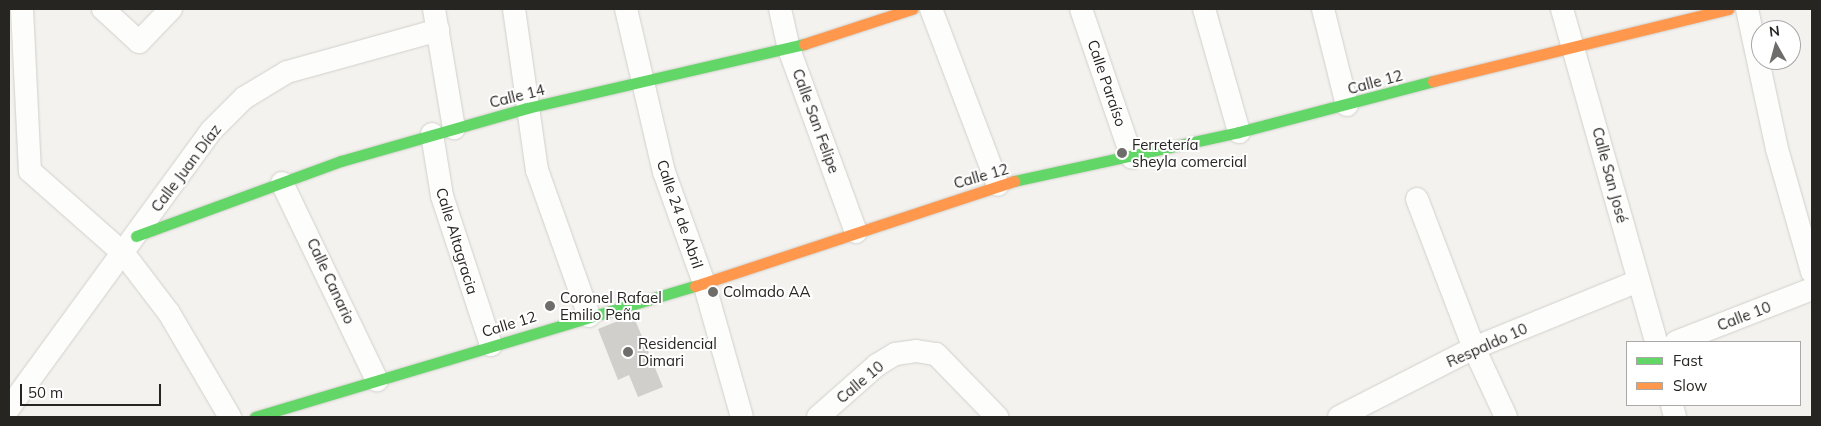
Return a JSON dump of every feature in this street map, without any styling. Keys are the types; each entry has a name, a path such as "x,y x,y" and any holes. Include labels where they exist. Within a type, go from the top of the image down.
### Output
{"main road":[{"name":"Calle 14","path":"130,245 282,183 432,134 527,108 789,49 912,9"},
{"name":"Calle 12","path":"269,415 491,345 704,283 998,185 1132,158 1347,105 1574,44 1728,9"}],"street":[{"path":"103,9 139,42 171,9"},
{"path":"514,9 527,108 545,201 589,316"},
{"name":"Calle 24 de Abril","path":"626,9 664,172 704,283 742,417"},
{"name":"Calle San Felipe","path":"780,9 789,49 856,232"},
{"path":"930,9 998,185"},
{"name":"Calle Paraíso","path":"1081,9 1132,158"},
{"path":"1204,9 1239,132"},
{"path":"1323,9 1347,105"},
{"name":"Calle San José","path":"1562,9 1574,44 1656,341"},
{"path":"1747,9 1777,149 1812,272"},
{"path":"23,11 30,171 130,245 230,417"},
{"path":"436,19 454,128"},
{"name":"Calle Juan Díaz","path":"9,408 211,132 265,83 287,72 436,19"},
{"name":"Calle Altagracia","path":"432,134 442,196 491,345"},
{"name":"Calle Canario","path":"282,183 377,380"},
{"path":"1417,199 1474,348 1506,417"},
{"name":"Respaldo 10","path":"1350,415 1474,348 1638,281"},
{"name":"Calle 10","path":"1679,341 1812,290"},
{"name":"Calle 10","path":"818,417 877,365 895,354 916,351 936,354 997,417"}],"building":[{"name":"Residencial Dimari","path":"633,315 663,387 638,397 629,375 618,380 598,329"}],"traffic: fast":[{"path":"136,236 341,161 527,108 804,44"},
{"path":"1014,181 1239,132 1433,81"},
{"path":"255,417 695,286"}],"traffic: slow":[{"path":"804,44 912,9"},
{"path":"1433,81 1728,9"},
{"path":"695,286 1014,181"}],"place":[{"name":"Ferretería sheyla comercial","path":"1122,153"},
{"name":"Colmado AA","path":"713,292"},
{"name":"Coronel Rafael Emilio Peña","path":"550,306"},
{"name":"Residencial Dimari","path":"628,352"}]}
